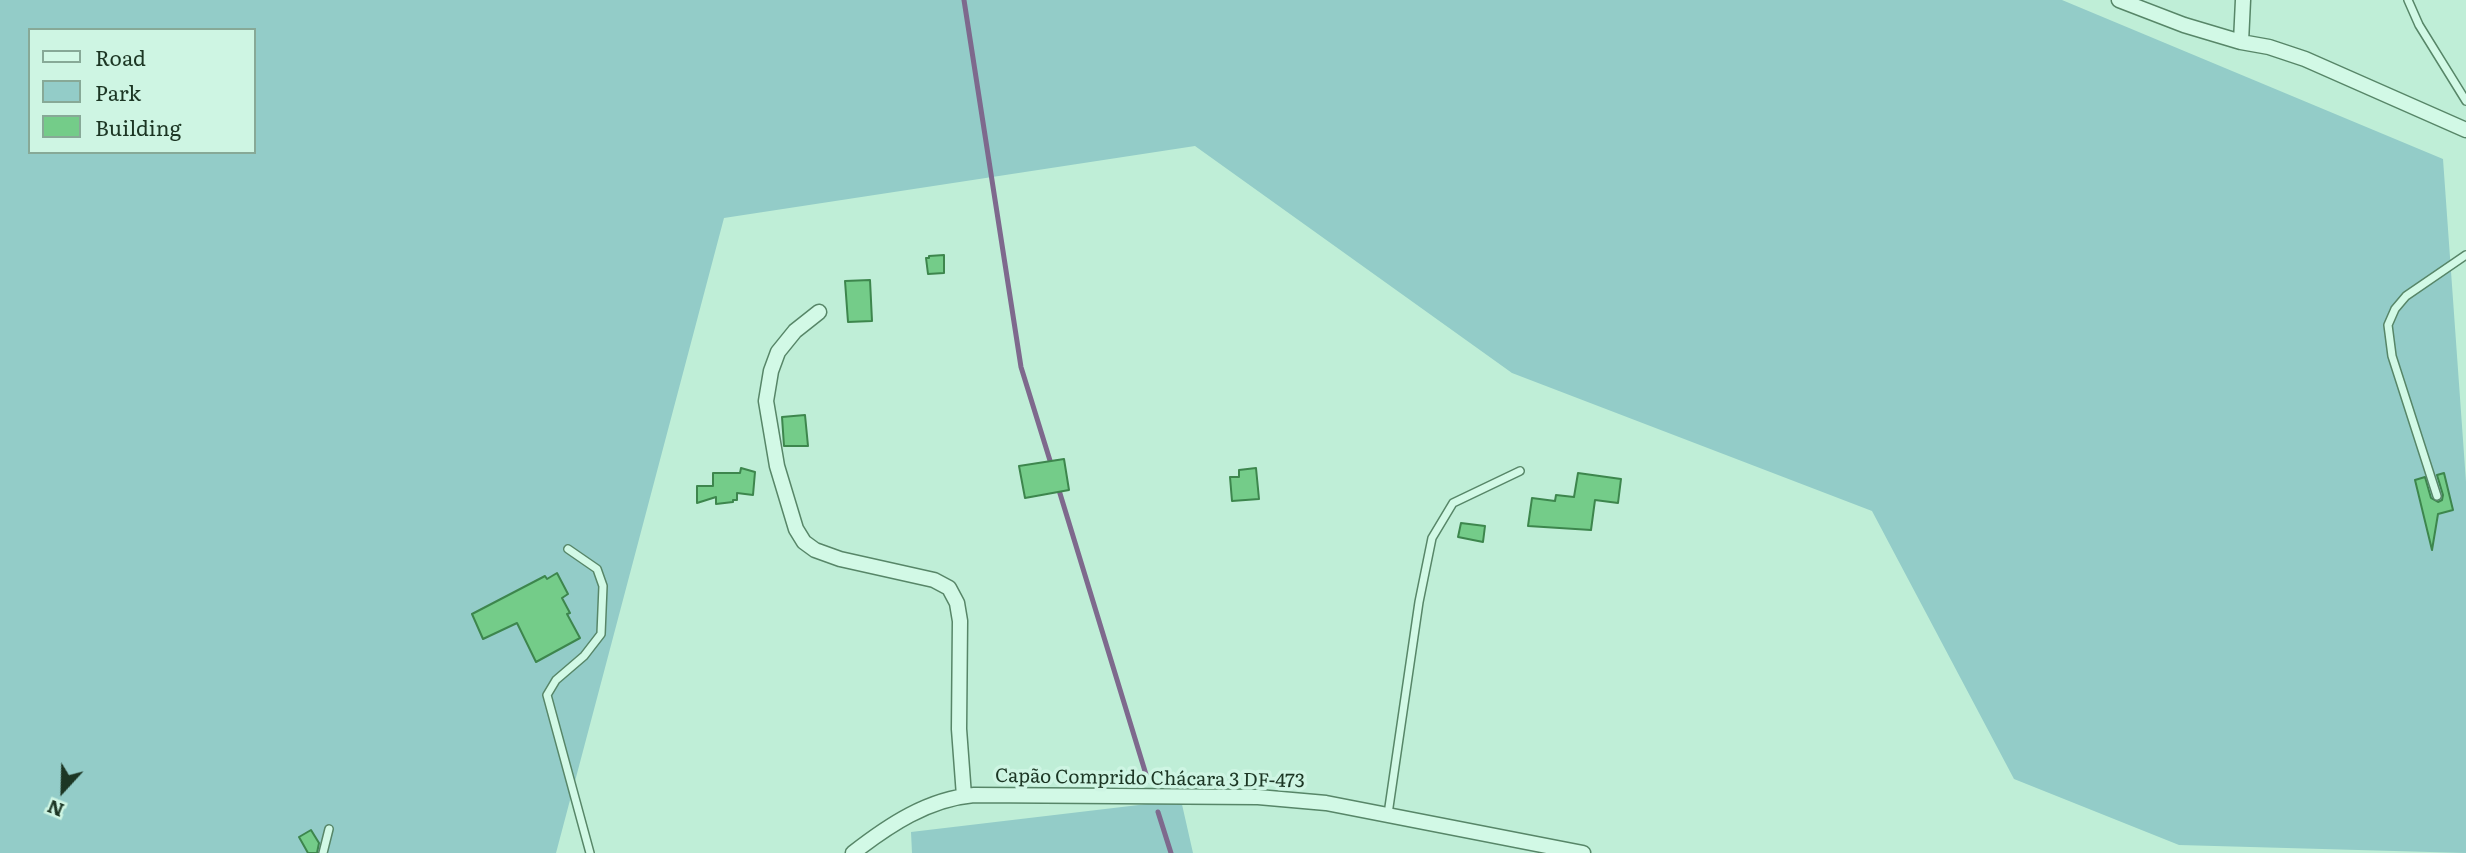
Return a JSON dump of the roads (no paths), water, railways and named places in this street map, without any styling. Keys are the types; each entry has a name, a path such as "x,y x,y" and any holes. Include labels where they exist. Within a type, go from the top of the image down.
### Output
{"street":[{"path":"2119,0 2184,25 2241,42 2269,47 2330,69 2466,130"},
{"path":"2241,42 2242,0"},
{"path":"819,312 794,331 778,352 771,371 766,401 777,466 796,529 804,542 815,550 840,559 934,580 948,588 957,603 960,621 959,729 964,796"},
{"name":"Capão Comprido Chácara 3 DF-473","path":"853,853 885,828 930,805 964,796 1258,797 1326,803 1583,853"}],"lane":[{"path":"2408,0 2419,26 2466,101"},
{"path":"2437,496 2392,356 2388,325 2395,309 2406,296 2466,255"},
{"path":"1388,814 1419,602 1432,538 1453,503 1520,471"},
{"path":"568,549 597,569 603,586 601,634 584,656 556,680 547,695 590,853"},
{"path":"323,853 329,829"}],"waterway":[{"path":"964,0 1021,367 1052,467"},
{"path":"1058,487 1148,781"},
{"path":"1158,812 1171,853"}]}
